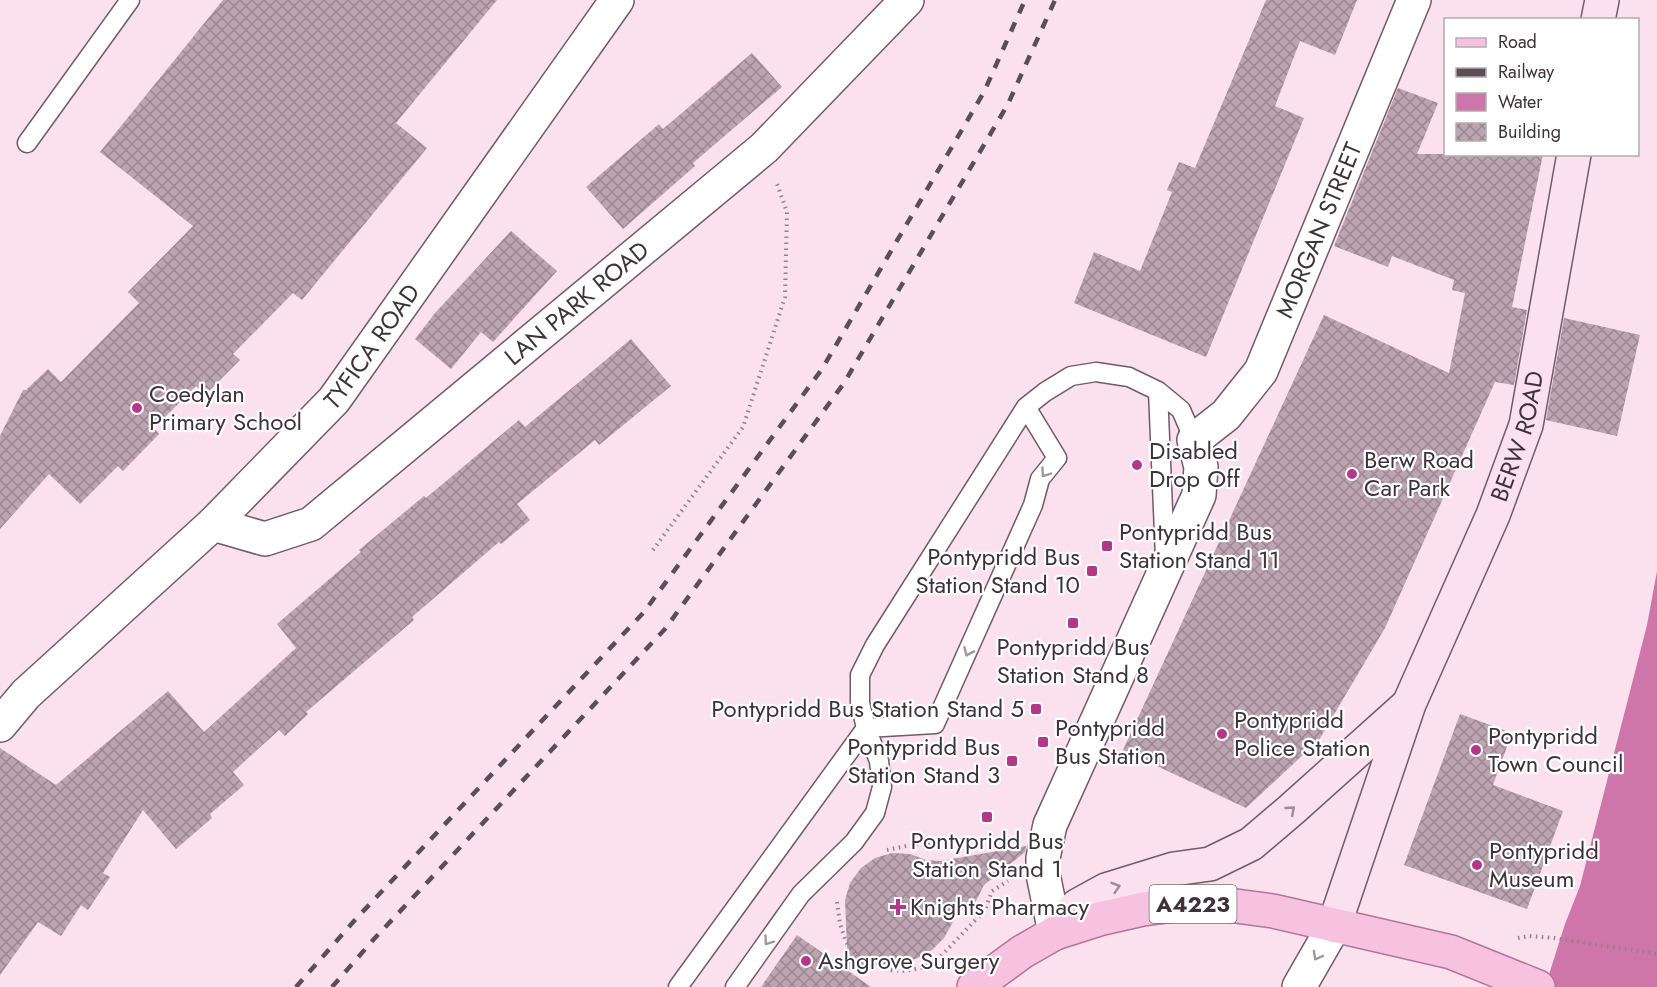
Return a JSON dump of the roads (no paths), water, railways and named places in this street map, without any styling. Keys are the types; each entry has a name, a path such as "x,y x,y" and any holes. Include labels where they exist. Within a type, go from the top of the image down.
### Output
{"main road":[{"path":"1599,18 1602,0"},
{"name":"BERW ROAD","path":"1334,926 1409,704 1493,514 1526,424 1574,156"},
{"name":"BERW ROAD","path":"1054,933 1077,906 1106,890 1174,869 1210,864 1251,844 1409,704"},
{"name":"A4223","path":"974,987 1022,952 1054,933 1110,916 1143,909 1182,904 1221,904 1273,911 1451,952 1539,987"}],"street":[{"name":"TYFICA ROAD","path":"0,725 26,694 213,524 334,400 617,0"},
{"name":"LAN PARK ROAD","path":"213,524 265,539 311,524 764,148 907,0"},
{"name":"MORGAN STREET","path":"1194,440 1226,415 1261,371 1414,0"},
{"path":"1054,933 1043,874 1043,858 1050,825 1199,495 1201,467 1194,440"},
{"path":"1299,987 1334,926"}],"lane":[{"path":"27,143 130,0"},
{"path":"735,987 801,894 854,842 875,813 882,787 879,760 866,728 860,703 860,675 875,645 1026,407 1071,376 1096,372 1129,377 1158,391 1181,410 1194,440"},
{"path":"1158,391 1166,571"},
{"path":"866,728 935,724 1033,505 1040,479 1057,458 1026,407"},
{"path":"678,987 866,728"}],"water":[{"path":"1657,571 1657,987 1545,987 1580,886 1647,625"}],"railway":[{"path":"296,987 354,921 644,612 822,369 984,92 1025,0"},
{"path":"332,987 374,939 665,629 844,383 1008,104 1055,0"}],"place":[{"name":"Coedylan Primary School","path":"137,408"},
{"name":"Disabled Drop Off","path":"1137,465"},
{"name":"Berw Road Car Park","path":"1352,474"},
{"name":"Pontypridd Bus Station Stand 11","path":"1107,546"},
{"name":"Pontypridd Bus Station Stand 10","path":"1092,571"},
{"name":"Pontypridd Bus Station Stand 8","path":"1073,623"},
{"name":"Pontypridd Bus Station Stand 5","path":"1036,709"},
{"name":"Pontypridd Police Station","path":"1222,734"},
{"name":"Pontypridd Bus Station","path":"1043,742"},
{"name":"Pontypridd Town Council","path":"1476,750"},
{"name":"Pontypridd Bus Station Stand 3","path":"1012,761"},
{"name":"Pontypridd Bus Station Stand 1","path":"987,817"},
{"name":"Pontypridd Museum","path":"1477,865"},
{"name":"Knights Pharmacy","path":"898,907"},
{"name":"Ashgrove Surgery","path":"806,961"}]}
